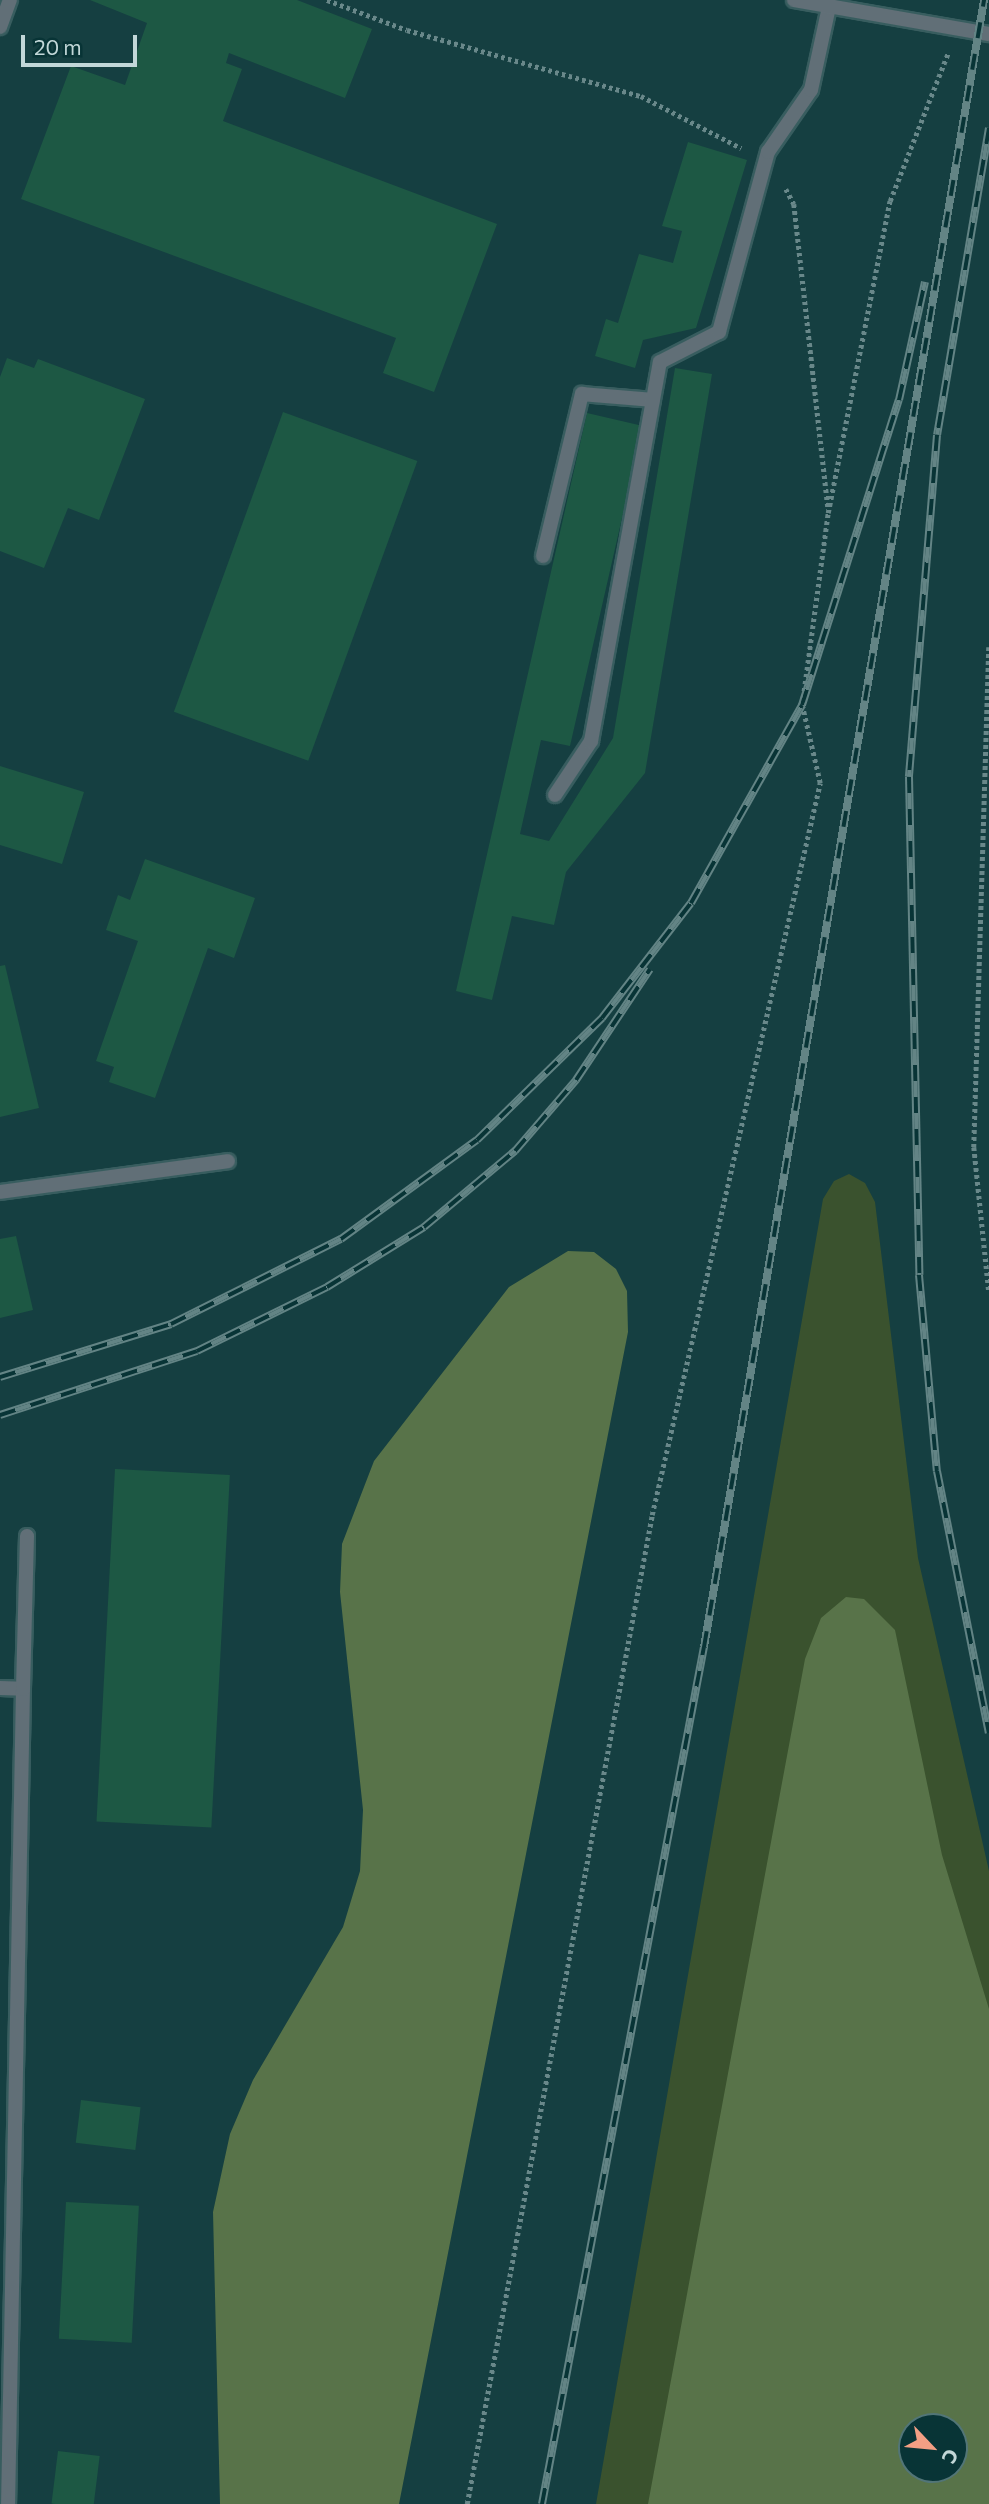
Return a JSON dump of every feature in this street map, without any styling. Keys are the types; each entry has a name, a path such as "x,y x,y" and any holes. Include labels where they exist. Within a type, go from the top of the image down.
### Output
{"street":[{"path":"0,27 10,0"},
{"path":"794,0 958,26 989,34"},
{"path":"555,794 591,741 660,362 719,332 768,152 811,90 829,7"},
{"path":"543,556 582,394 653,400"},
{"path":"0,1192 228,1161"},
{"path":"8,2504 6,2388 27,1536"},
{"path":"0,1688 23,1689"}],"path":[{"path":"327,0 407,30 641,96 737,148 768,152 794,204 828,513"},
{"path":"467,2504 652,1515 820,783 802,705 828,513 890,201 958,26"},
{"path":"989,647 974,1147 989,1293"}],"green space":[{"path":"849,1174 865,1183 875,1202 918,1558 989,1871 989,2504 596,2504 823,1199 834,1181"},
{"path":"568,1251 594,1252 616,1269 627,1291 628,1332 399,2504 220,2504 213,2212 230,2134 253,2080 343,1927 360,1871 363,1810 340,1592 342,1544 374,1461 509,1287"},
{"path":"846,1597 864,1599 895,1630 942,1855 989,2009 989,2504 648,2504 805,1659 821,1618"}],"building":[{"path":"90,0 297,0 372,29 345,98 229,53 226,63 242,69 223,121 497,224 434,392 383,373 396,338 21,199 71,66 125,85 147,23"},
{"path":"688,142 747,160 696,328 643,340 635,368 595,356 606,319 618,323 639,254 673,263 682,231 662,226"},
{"path":"7,358 34,368 38,359 145,399 99,520 68,508 44,568 0,551 0,377"},
{"path":"675,368 712,374 645,773 566,872 554,925 512,916 492,1000 456,991 587,413 643,426 570,746 541,740 520,834 549,841 613,738"},
{"path":"283,412 417,461 308,761 174,712"},
{"path":"0,766 84,792 62,864 0,845"},
{"path":"145,859 255,898 234,958 208,948 155,1098 109,1082 114,1067 96,1061 138,941 106,930 118,895 130,900"},
{"path":"5,965 39,1108 0,1117 0,966"},
{"path":"16,1236 33,1310 0,1318 0,1239"},
{"path":"115,1469 230,1475 211,1828 97,1822"},
{"path":"81,2100 141,2107 135,2150 76,2143"},
{"path":"66,2202 139,2206 132,2343 59,2339"},
{"path":"58,2451 100,2456 94,2504 52,2504"}],"railway":[{"path":"542,2504 704,1647 984,0"},
{"path":"989,128 937,435 909,777 919,1275 937,1471 989,1733"},
{"path":"0,1377 171,1324 341,1239 477,1140 602,1018 691,903 802,705 899,400 925,282"},
{"path":"0,1415 197,1351 327,1287 424,1227 515,1151 576,1080 650,969"}]}
